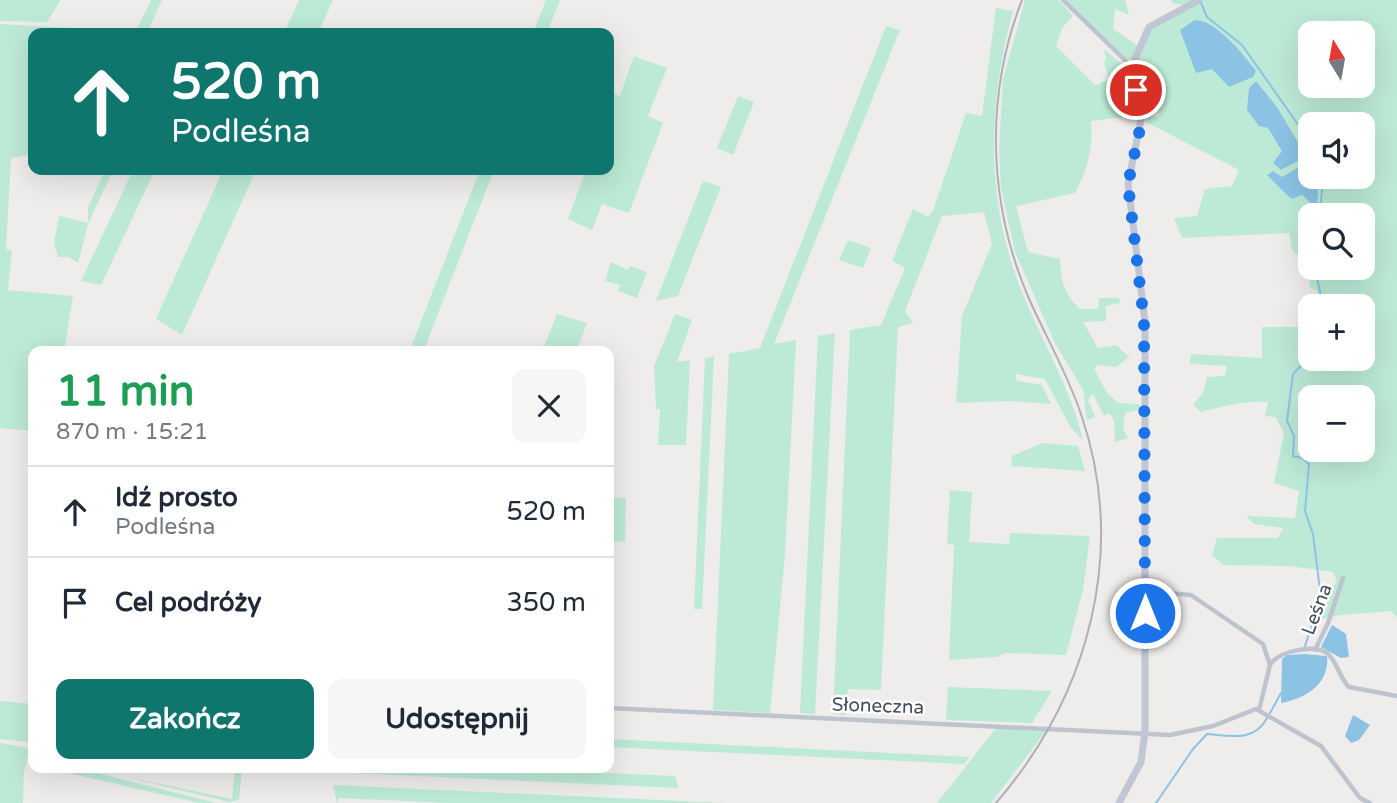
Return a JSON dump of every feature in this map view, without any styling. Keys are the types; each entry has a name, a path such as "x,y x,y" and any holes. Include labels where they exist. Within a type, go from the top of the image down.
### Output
{"street":[{"path":"1063,0 1121,58 1133,64"},
{"path":"1119,803 1143,756 1145,732 1142,296 1128,192 1141,124 1133,64 1152,24 1199,0"},
{"name":"Leśna","path":"1315,650 1328,623 1343,578"},
{"path":"1145,591 1191,595 1263,644 1270,665"},
{"path":"1370,803 1360,798 1321,746 1259,710 1270,665 1274,658 1286,652 1315,650 1330,656 1349,687 1397,696"},
{"name":"Słoneczna","path":"614,708 1170,735 1189,732 1259,710"}],"green space":[{"path":"0,0 61,0 47,22 0,21"},
{"path":"151,0 162,0 149,28 137,28"},
{"path":"299,0 333,0 320,28 286,28"},
{"path":"546,0 560,0 549,28 535,28"},
{"path":"1025,0 1059,0 1073,16 1062,28 1056,46 1095,85 1109,80 1104,63 1104,49 1125,67 1133,116 1091,121 1089,158 1075,193 1016,206 1028,252 1060,259 1064,287 1080,309 1098,309 1099,298 1119,298 1120,303 1106,306 1106,321 1083,322 1098,348 1116,345 1129,357 1116,367 1097,365 1094,369 1107,393 1118,403 1139,404 1141,409 1125,413 1123,429 1128,438 1115,442 1114,420 1109,413 1104,416 1093,394 1088,400 1095,417 1087,420 1083,390 1055,343 1015,252 1001,188 999,147 1003,79"},
{"path":"1065,0 1125,0 1129,15 1115,9 1113,29 1138,46 1149,27 1186,6 1172,3 1171,0 1397,0 1397,617 1391,611 1340,615 1319,620 1327,595 1337,581 1333,572 1290,566 1223,565 1212,555 1217,538 1278,538 1283,528 1254,524 1246,516 1295,518 1299,491 1274,483 1284,433 1276,417 1265,416 1268,402 1242,403 1201,412 1193,405 1204,391 1207,377 1225,376 1227,366 1190,364 1191,354 1262,358 1262,327 1298,327 1298,371 1375,371 1375,294 1319,294 1310,288 1309,280 1375,280 1375,203 1298,203 1298,256 1293,250 1290,233 1182,238 1174,218 1197,216 1205,189 1232,186 1239,170 1146,122 1147,117 1159,116 1155,66 1150,66 1144,101 1133,60 1121,58"},
{"path":"996,8 1013,11 998,83 995,119 994,155 1002,227 1024,297 1064,385 1083,440 1071,428 1045,379 1015,374 1017,381 1042,385 1051,404 1009,401 956,403 962,316 992,244 984,212 942,216 905,311 913,323 898,327 881,690 848,689 847,715 833,714 850,330 881,325 905,268 892,261 913,209 928,217 933,211 966,113 982,116"},
{"path":"0,24 73,28 28,28 28,155 11,158 6,249 12,251 8,290 73,296 65,346 28,346 28,431 0,428"},
{"path":"886,26 900,30 774,344 796,340 785,555 770,713 713,710 729,354 760,348"},
{"path":"634,56 667,68 648,116 663,123 629,213 602,204 592,230 568,219 584,175 614,175 614,94 620,96"},
{"path":"738,96 754,102 733,155 717,148"},
{"path":"103,175 111,175 88,224 78,263 69,257 58,257 54,243 59,216 88,223 88,207"},
{"path":"131,175 153,175 101,285 81,281"},
{"path":"221,175 254,175 182,335 156,319"},
{"path":"478,175 492,175 425,346 411,346"},
{"path":"703,181 721,187 678,296 656,301"},
{"path":"848,240 871,248 863,268 839,260"},
{"path":"611,262 628,270 630,266 647,272 637,298 618,291 620,285 605,281"},
{"path":"557,314 587,323 578,346 544,346"},
{"path":"675,314 692,320 677,362 690,360 686,445 658,445 660,409 656,409 654,366"},
{"path":"835,333 815,714 800,713 818,336"},
{"path":"714,356 702,609 694,609 705,358"},
{"path":"1043,443 1078,446 1085,471 1011,466 1012,456"},
{"path":"950,490 972,492 969,542 1009,544 1010,533 1090,536 1083,590 1066,655 1006,653 997,657 949,660 954,545 947,544"},
{"path":"614,497 626,498 625,542 614,541"},
{"path":"948,687 1052,691 1032,723 946,720"},
{"path":"0,701 28,704 28,742 0,739"},
{"path":"997,727 1047,730 991,803 937,803"},
{"path":"614,739 970,757 963,764 614,747"},
{"path":"0,743 28,748 23,803 0,803"},
{"path":"69,773 97,773 216,803 199,803"},
{"path":"235,773 242,773 239,800 229,802 123,776 232,799"},
{"path":"351,773 606,773 675,776 679,788"},
{"path":"333,785 727,803 451,803 339,798 337,803"}],"water":[{"path":"1195,20 1212,26 1229,40 1256,71 1253,77 1229,87 1212,69 1196,73 1180,30"},
{"path":"1256,81 1277,107 1298,143 1298,161 1281,170 1273,163 1282,151 1268,128 1259,126 1247,110 1249,88"},
{"path":"1298,168 1298,189 1317,189 1317,203 1311,203 1302,195 1292,199 1267,175 1273,171 1282,177"},
{"path":"1332,625 1346,634 1349,657 1341,658 1321,647"},
{"path":"1287,655 1327,656 1324,675 1307,694 1281,703 1282,659"},
{"path":"1353,715 1370,725 1359,740 1351,743 1345,736"}],"waterway":[{"path":"1201,3 1207,17 1242,45 1298,125"},
{"path":"1321,203 1322,189"},
{"path":"1318,280 1320,294"},
{"path":"1298,369 1293,374 1287,421 1294,436 1293,456 1302,458 1309,464 1305,511 1313,534 1321,598 1304,649"},
{"path":"1270,713 1281,693"},
{"path":"1156,803 1193,749 1207,734 1249,734 1262,726 1267,718"}],"railway":[{"path":"996,803 1028,761 1055,716 1076,669 1091,620 1099,569 1101,518 1095,466 1081,414 1027,294 1014,258 999,185 997,110 1010,36 1022,0"}],"route":[{"path":"1136,90 1141,124 1128,192 1144,321 1145,613"}]}
